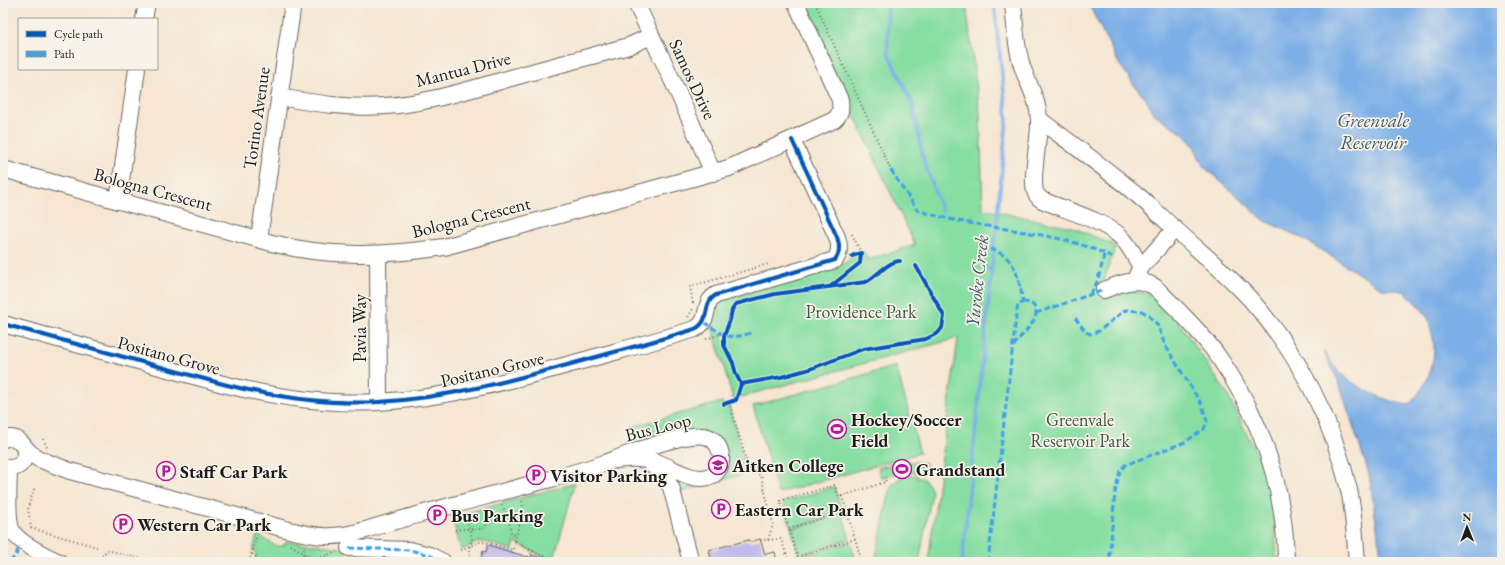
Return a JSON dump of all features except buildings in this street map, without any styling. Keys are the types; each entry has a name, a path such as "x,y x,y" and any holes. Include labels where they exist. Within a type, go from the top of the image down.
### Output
{"street":[{"path":"144,18 147,3"},
{"name":"Torino Avenue","path":"259,239 293,3"},
{"name":"Samos Drive","path":"636,3 713,173"},
{"name":"Bologna Crescent","path":"3,169 284,246 310,251 338,254 378,255 407,253 444,247 738,165 834,120 841,111 837,90 796,3"},
{"path":"1013,3 1018,46 1023,68 1036,100 1040,120 1034,185 1035,192 1042,200 1106,226 1121,237 1131,250 1138,274 1155,286 1220,358 1235,382 1260,432 1274,469 1280,496 1286,543 1286,562"},
{"name":"Mantua Drive","path":"279,97 317,104 354,107 385,106 421,102 629,46 651,36"},
{"path":"118,201 137,70"},
{"path":"1040,120 1131,190 1218,267 1252,301 1294,359 1313,392 1330,430 1341,460 1355,533 1357,562"},
{"name":"Positano Grove","path":"3,324 254,392 313,400 379,402 452,394 482,388 695,329 701,326 704,322 708,304 712,297 716,295 835,260 838,256 839,249 837,237 792,140"},
{"path":"1104,290 1127,281 1138,274 1175,229"},
{"name":"Pavia Way","path":"378,255 379,402"},
{"name":"Bus Loop","path":"699,435 707,436 714,440 718,445 722,456 716,472 705,478 693,477 647,460 611,461 643,449 699,435"},
{"path":"3,439 13,438 22,444 30,454 73,472"},
{"path":"10,467 21,464 25,457 25,450 22,444"},
{"path":"647,460 662,473 671,487 691,562"},
{"path":"10,467 41,465 73,472 289,530 329,537 349,535 611,461"},
{"path":"10,467 9,519 13,532 21,541 59,562"},
{"path":"349,548 410,550 429,555 443,562"}],"path":[{"path":"815,3 892,170"},
{"path":"856,255 861,253 861,260"},
{"path":"690,287 694,306 691,312"},
{"path":"704,340 718,335 724,336"},
{"path":"724,404 736,400"},
{"path":"729,402 748,466 761,476 773,524 768,540"},
{"path":"799,562 780,501 835,485 839,497 886,482 885,476"},
{"path":"34,489 28,508 31,528 97,547"},
{"path":"460,550 479,542 485,542 513,551 523,508 521,496"},
{"path":"842,496 862,562"},
{"path":"501,502 508,518 507,521 510,525 511,532 517,536"},
{"path":"789,529 846,511"},
{"path":"466,513 472,538 469,551 472,562"},
{"path":"455,530 482,529 493,519 502,519 507,521"},
{"path":"249,562 258,534"},
{"path":"797,557 855,539"},
{"path":"760,540 781,540 789,562"},
{"path":"286,542 317,562"},
{"path":"301,562 307,542"},
{"path":"515,542 543,557 554,559"},
{"path":"306,562 349,548"},
{"path":"97,562 107,550 153,562"},
{"path":"528,557 534,551"},
{"path":"252,554 256,556"}],"green space":[{"name":"Greenvale Reservoir Park","path":"802,3 966,3 980,114 983,209 1072,227 1116,246 1104,280 1103,299 1123,290 1150,294 1174,315 1226,392 1257,454 1273,497 1277,562 928,562 958,338 733,399 712,327 719,304 723,300 842,264 847,262 852,256 864,252 868,260 915,245"},
{"name":"Hockey/Soccer Field","path":"896,366 920,453 778,493 753,406"},
{"path":"722,402 724,407 729,405 747,473 678,493 671,476 711,480 720,439 636,446 631,427"},
{"name":"Grandstand","path":"903,461 926,463 924,474 903,471 881,478 878,468"},
{"path":"911,475 924,480 929,485 932,492 919,562 875,562 890,489 898,479"},
{"path":"575,483 554,559 542,556 515,542 513,550 485,542 479,542 461,550 452,517"},
{"path":"834,487 842,512 791,528 783,502"},
{"path":"842,514 850,539 799,555 791,529"},
{"path":"257,534 276,546 283,546 286,542 306,543 348,549 343,562 257,562 255,550 253,551"},
{"path":"850,542 856,562 801,562 799,557"}],"water":[{"name":"Greenvale Reservoir","path":"1088,3 1502,3 1502,562 1382,562 1369,474 1339,383 1324,352 1334,366 1348,380 1364,390 1382,398 1408,405 1421,389 1433,361 1433,340 1429,319 1420,307 1403,291 1383,289 1302,238 1265,221 1203,166 1194,146 1183,134 1153,113 1147,101 1118,62"}],"waterway":[{"path":"887,3 888,53 912,103 924,161 942,211"},
{"name":"Yuroke Creek","path":"962,562 1007,119 994,3"},
{"name":"Yuroke Creek","path":"984,267 992,270"}],"marked path":[{"path":"891,170 917,210 941,217 1065,240 1089,247 1112,257"},
{"path":"990,249 1006,257 1015,269 1020,284 1023,302"},
{"path":"1090,294 1098,280 1104,254"},
{"path":"1036,313 1104,290"},
{"path":"1014,346 1033,322 1035,317 1036,311 1034,306 1023,302"},
{"path":"988,562 1017,309 1018,305 1023,302"},
{"path":"1075,318 1086,332 1090,334 1099,331 1125,310 1142,311 1148,315 1157,324 1165,345 1202,405 1207,421 1204,429 1185,442 1125,465 1120,471 1115,493 1109,562"},
{"path":"704,322 721,333 730,336 751,333"},
{"path":"10,562 16,555 19,546"},
{"path":"349,548 410,550 429,555 443,562"}],"cycle path":[{"path":"3,324 223,384 262,393 301,399 359,403 405,400 430,397 505,382 695,329 703,321 707,307 711,299 716,295 835,260 839,249 837,237 792,140"},
{"path":"831,286 860,263 861,253 852,256"},
{"path":"724,404 736,400 741,384 724,345 724,336 732,310 736,304 775,294 866,282 887,266 900,261"},
{"path":"741,384 781,377 810,369 863,349 926,339 938,333 942,328 944,316 916,266"}],"place":[{"name":"Hockey/Soccer Field","path":"837,429"},
{"name":"Aitken College","path":"718,465"},
{"name":"Grandstand","path":"902,469"},
{"name":"Staff Car Park","path":"166,471"},
{"name":"Visitor Parking","path":"536,475"},
{"name":"Eastern Car Park","path":"721,509"},
{"name":"Bus Parking","path":"437,515"},
{"name":"Western Car Park","path":"123,524"}],"park label":[{"name":"Providence Park","path":"861,311"}]}
